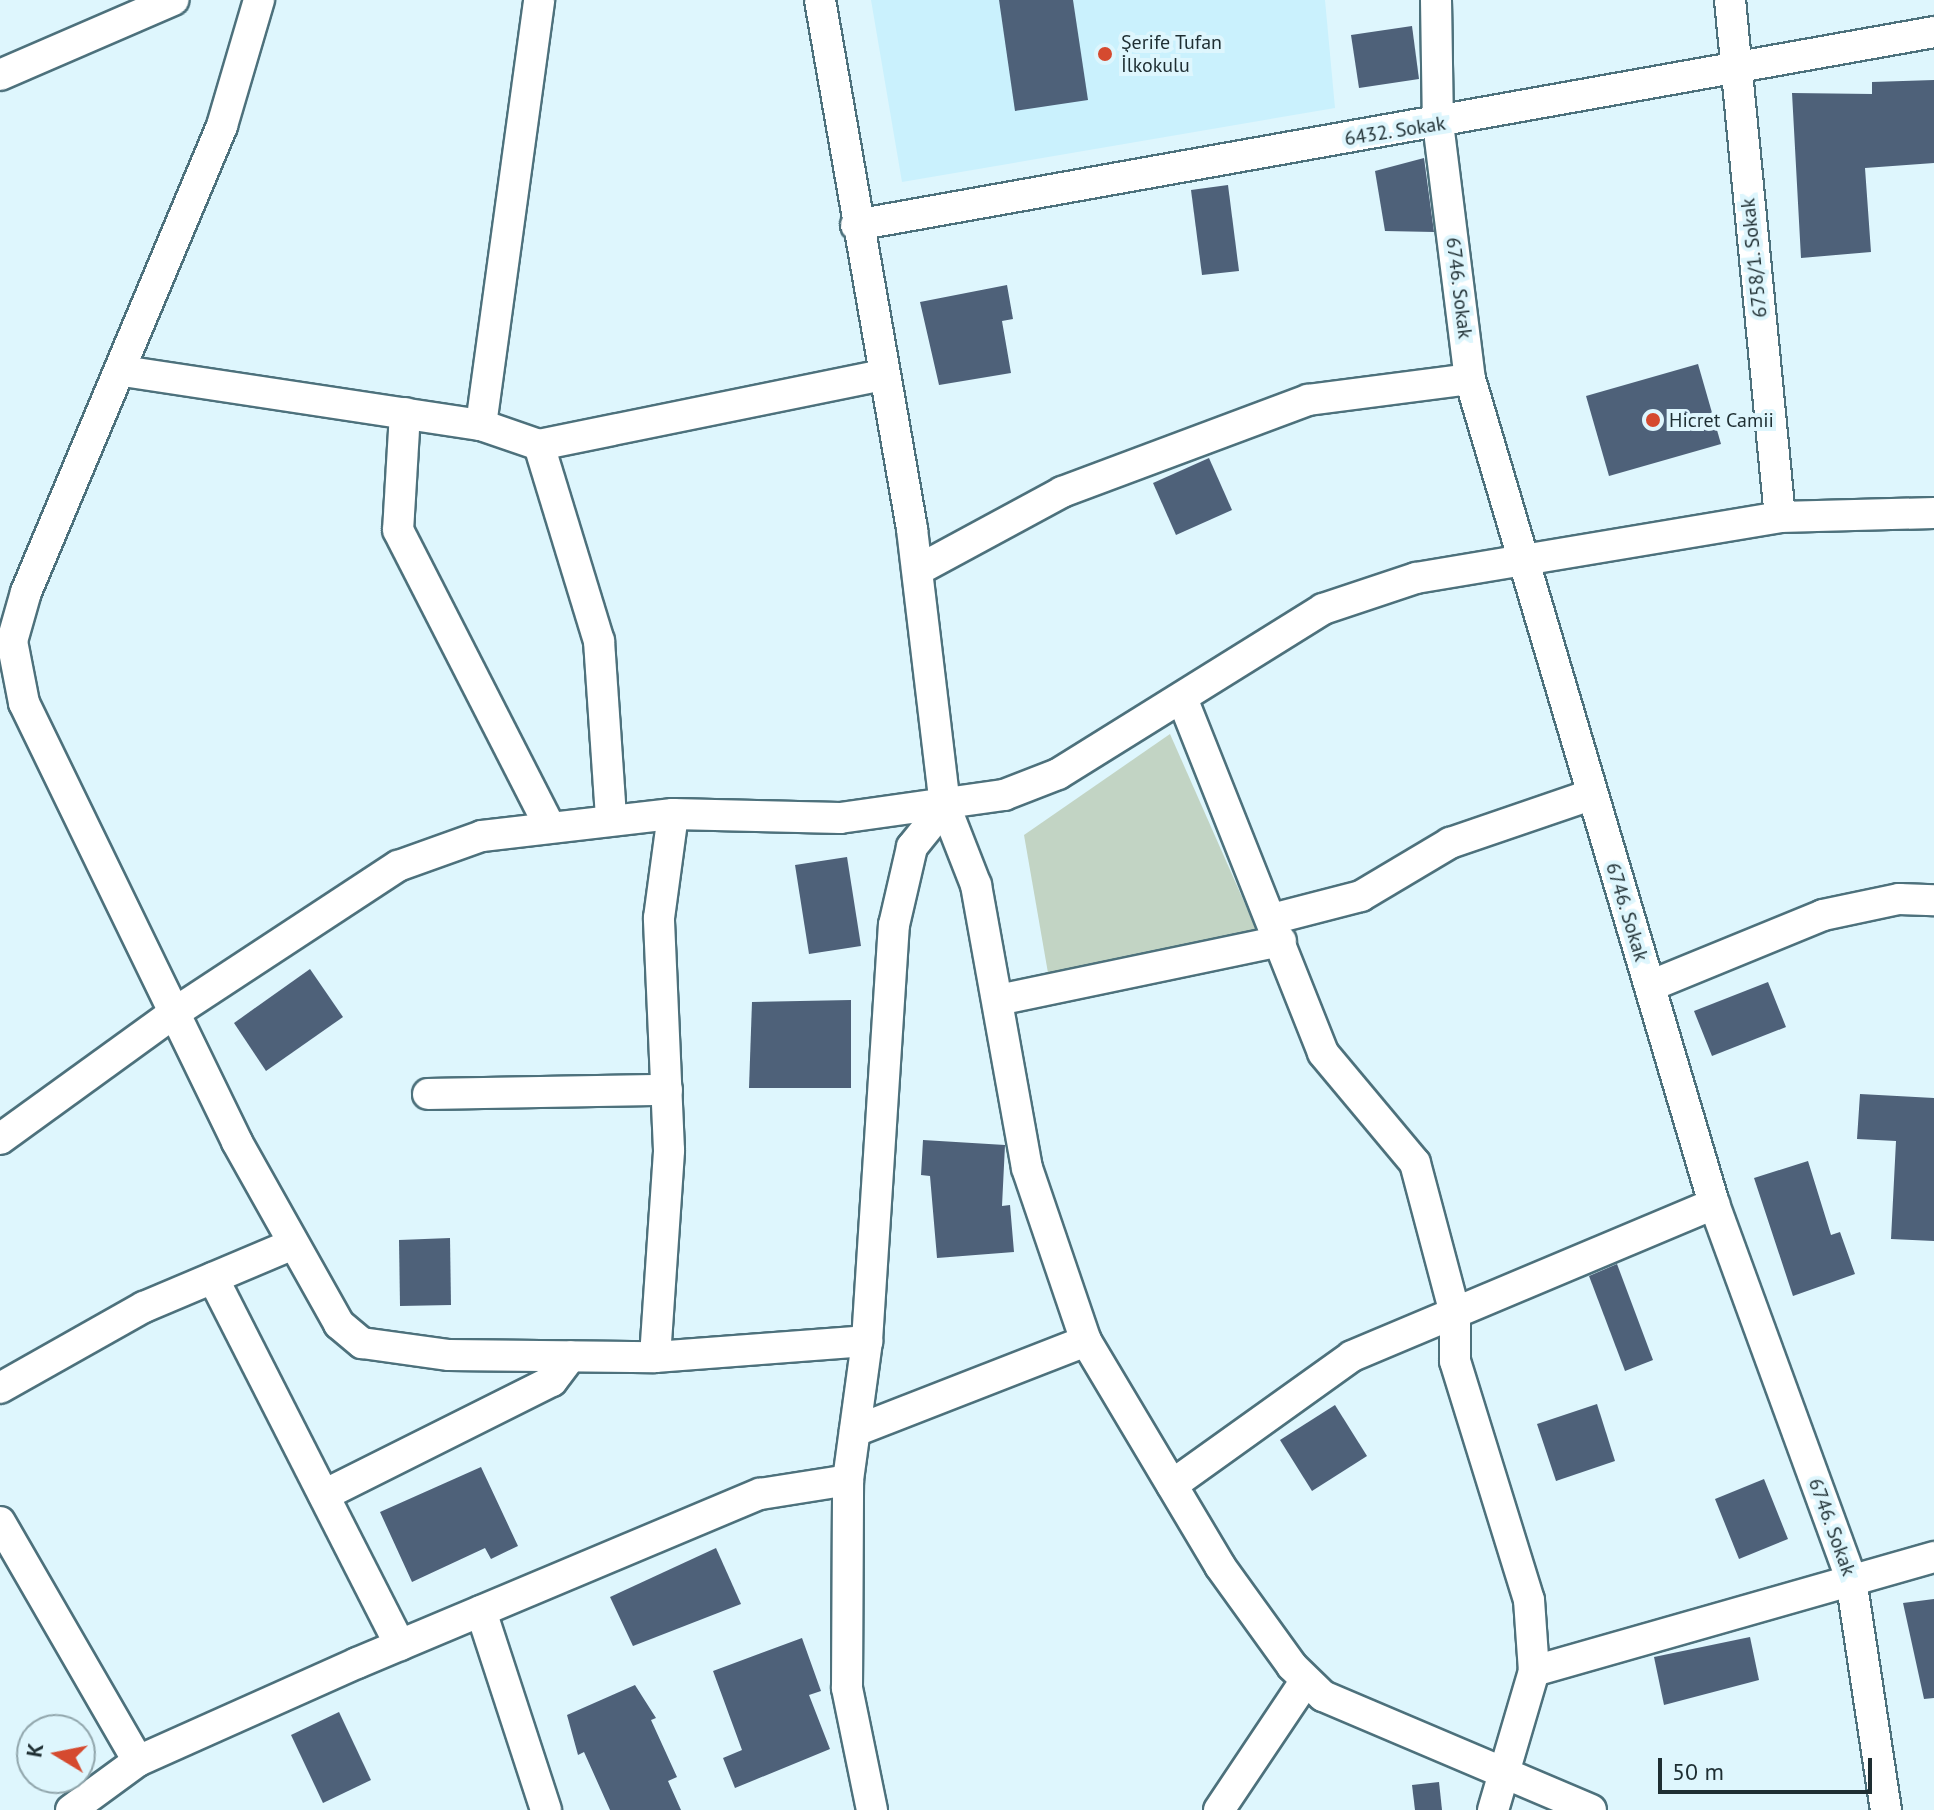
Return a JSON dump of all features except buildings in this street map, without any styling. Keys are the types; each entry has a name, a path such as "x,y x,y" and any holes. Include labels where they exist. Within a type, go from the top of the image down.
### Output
{"street":[{"path":"0,75 173,0"},
{"path":"259,0 222,126 123,371 6,644 12,708 293,1244 339,1324 362,1343 449,1355 655,1357 867,1341"},
{"path":"481,425 539,0"},
{"path":"820,0 856,225 918,570 945,806 976,885 1027,1168 1086,1341 1220,1566 1306,1680 1323,1696 1591,1810"},
{"name":"6746. Sokak","path":"1436,0 1438,123 1470,379 1526,561 1590,795 1714,1204 1851,1579 1886,1810"},
{"name":"6758/1. Sokak","path":"1730,0 1780,517"},
{"name":"6432. Sokak","path":"856,225 1934,32"},
{"path":"123,371 481,425 539,445 884,375"},
{"path":"918,570 1062,492 1308,400 1470,379"},
{"path":"405,413 398,530 549,825"},
{"path":"539,445 599,641 611,819"},
{"path":"0,1139 174,1013 398,866 482,836 549,825 673,814 840,818 945,806 1058,774 1323,609 1416,578 1780,517 1934,513"},
{"path":"1182,698 1277,930 1323,1053 1415,1163 1455,1313 1455,1361 1529,1600 1534,1671 1493,1810"},
{"path":"998,1000 1277,930 1361,896 1450,843 1590,795"},
{"path":"872,1810 847,1688 848,1480 867,1341 894,925 912,847 945,806"},
{"path":"655,1357 667,1090 659,918 673,814"},
{"path":"1650,986 1823,915 1899,899 1934,900"},
{"path":"428,1094 667,1090"},
{"path":"1172,1485 1352,1356 1714,1204"},
{"path":"0,1388 144,1307 293,1244"},
{"path":"213,1278 400,1645"},
{"path":"855,1431 1086,1341"},
{"path":"324,1495 552,1381 571,1356"},
{"path":"71,1810 138,1761 400,1645 760,1494 848,1480"},
{"path":"0,1522 14,1575 138,1761"},
{"path":"1534,1671 1934,1557"},
{"path":"481,1611 546,1810"},
{"path":"1219,1810 1306,1680"}],"shaded area":[{"name":"Şerife Tufan İlkokulu","path":"871,0 1325,0 1335,108 902,182"}],"green space":[{"path":"1170,734 1257,931 1048,973 1024,835"}],"place":[{"name":"Şerife Tufan İlkokulu","path":"1105,54"},
{"name":"Hicret Camii","path":"1653,420"}]}
